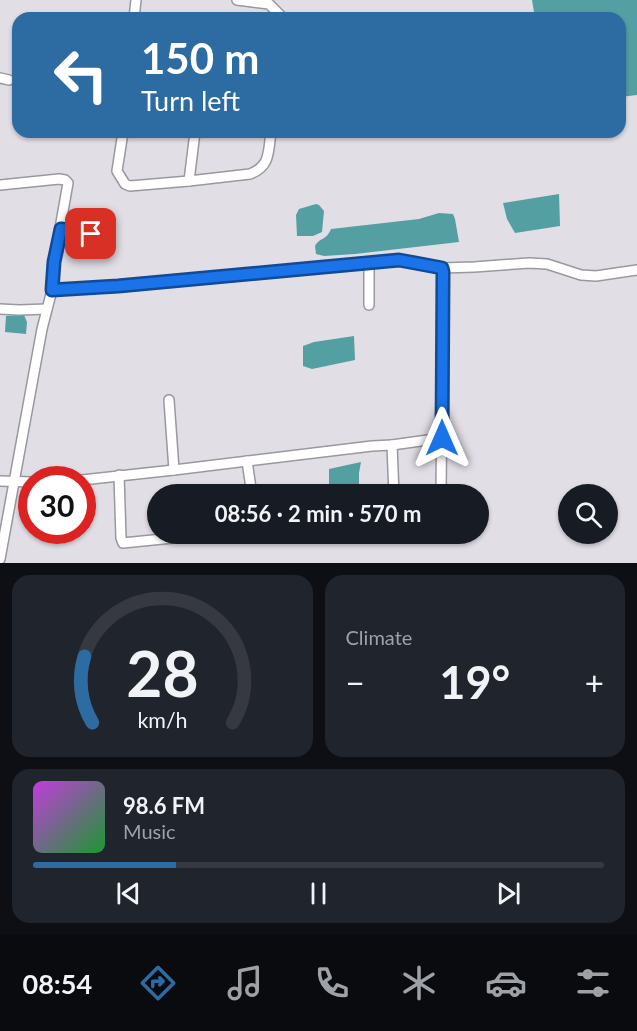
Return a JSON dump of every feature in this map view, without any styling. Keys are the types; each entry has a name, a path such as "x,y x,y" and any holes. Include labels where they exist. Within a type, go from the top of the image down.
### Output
{"street":[{"path":"237,0 269,4 277,12"},
{"path":"122,138 117,171 125,184 130,186 250,174 266,162 270,138"},
{"path":"189,181 194,138"},
{"path":"0,185 50,179 65,180 68,183 54,262 52,290 42,329 0,559"},
{"path":"61,229 104,236"},
{"path":"52,290 399,260 442,268 547,264 581,275 596,276 637,270"},
{"path":"369,263 369,305"},
{"path":"441,484 442,268"},
{"path":"0,309 47,309"},
{"path":"169,400 174,470"},
{"path":"96,478 442,438"},
{"path":"392,445 394,484"},
{"path":"247,461 250,484"},
{"path":"119,475 123,543 147,541"},
{"path":"0,481 18,483"}],"water":[{"path":"532,0 637,0 637,95 626,96 626,12 534,12"},
{"path":"559,194 560,226 515,233 507,219 503,203"},
{"path":"316,204 324,211 322,232 313,236 297,236 296,215 299,209"},
{"path":"439,213 453,214 459,242 355,254 324,256 316,254 315,246 331,229 419,219"},
{"path":"24,315 27,322 26,334 5,332 6,316"},
{"path":"354,336 355,360 312,369 303,366 303,346 314,342"},
{"path":"361,462 359,484 329,484 329,469"}],"route":[{"path":"91,234 61,229 54,262 52,290 273,273 399,260 442,268 442,438"}]}
